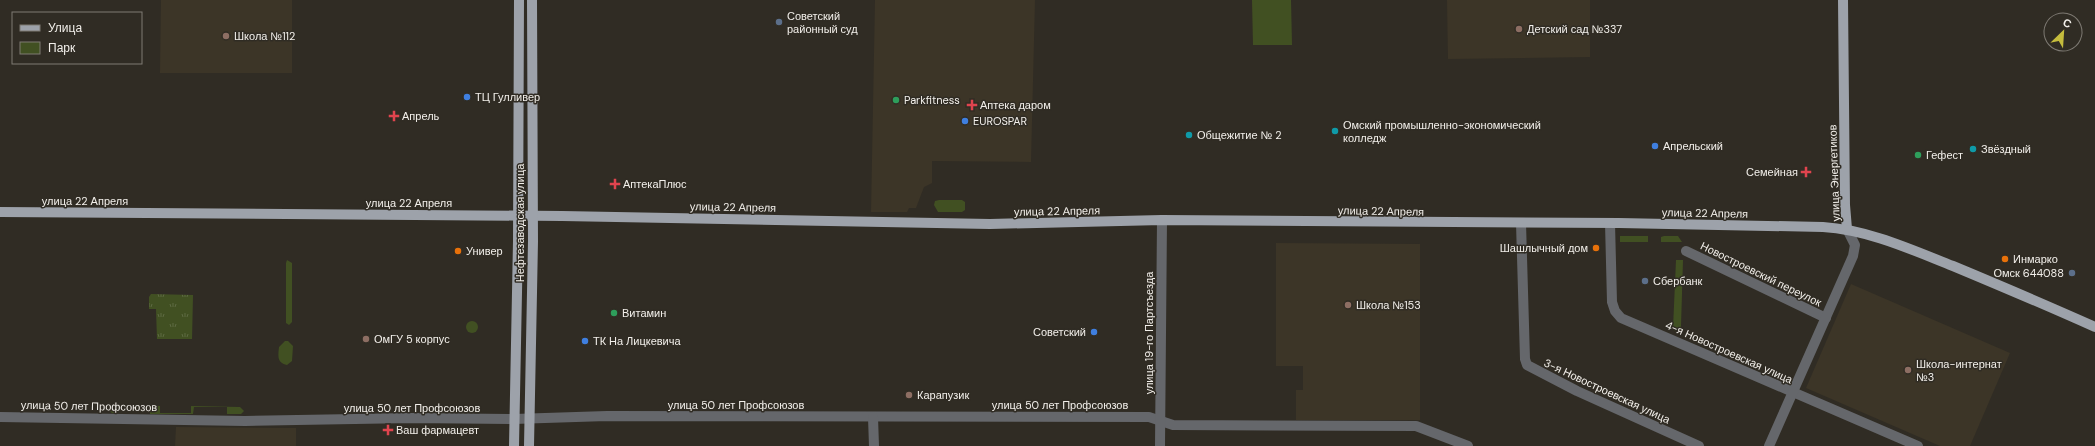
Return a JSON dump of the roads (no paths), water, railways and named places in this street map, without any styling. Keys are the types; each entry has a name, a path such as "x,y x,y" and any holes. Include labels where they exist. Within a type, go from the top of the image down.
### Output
{"main road":[{"name":"Нефтезаводская улица","path":"514,446 520,0"},
{"name":"Нефтезаводская улица","path":"529,446 533,235 532,0"},
{"name":"улица Энергетиков","path":"1843,0 1845,205 1847,229"},
{"path":"533,200 540,210 551,216 539,225 533,235"},
{"path":"499,216 512,210 518,202"},
{"name":"улица 22 Апреля","path":"0,212 551,216 1003,224 1162,220 1610,223 1847,229 1894,242 2013,291 2095,327"},
{"path":"499,216 511,221 518,228 518,234"}],"street":[{"name":"улица 19-го Партсъезда","path":"1160,446 1162,220"},
{"name":"3-я Новостроевская улица","path":"1521,223 1525,359 1528,365 1577,391 1699,446"},
{"name":"4-я Новостроевская улица","path":"1610,223 1612,302 1615,312 1621,318 1793,394 1918,446"},
{"name":"улица Энергетиков","path":"1769,446 1853,256 1855,245 1847,229"},
{"name":"Новостроевский переулок","path":"1686,251 1826,318"},
{"name":"улица 50 лет Профсоюзов","path":"0,417 245,421 412,418 529,419 607,416 1143,417 1160,420 1173,425 1416,426 1428,429 1468,446"},
{"path":"874,417 874,446"}],"place":[{"name":"Советский районный суд","path":"779,22"},
{"name":"Детский сад №337","path":"1519,29"},
{"name":"Школа №112","path":"226,36"},
{"name":"ТЦ Гулливер","path":"467,97"},
{"name":"Parkfitness","path":"896,100"},
{"name":"Аптека даром","path":"972,105"},
{"name":"Апрель","path":"394,116"},
{"name":"EUROSPAR","path":"965,121"},
{"name":"Омский промышленно-экономический колледж","path":"1335,131"},
{"name":"Общежитие № 2","path":"1189,135"},
{"name":"Апрельский","path":"1655,146"},
{"name":"Звёздный","path":"1973,149"},
{"name":"Гефест","path":"1918,155"},
{"name":"Семейная","path":"1806,172"},
{"name":"АптекаПлюс","path":"615,184"},
{"name":"Шашлычный дом","path":"1596,248"},
{"name":"Универ","path":"458,251"},
{"name":"Инмарко","path":"2005,259"},
{"name":"Омск 644088","path":"2072,273"},
{"name":"Сбербанк","path":"1645,281"},
{"name":"Школа №153","path":"1348,305"},
{"name":"Витамин","path":"614,313"},
{"name":"Советский","path":"1094,332"},
{"name":"ОмГУ 5 корпус","path":"366,339"},
{"name":"ТК На Лицкевича","path":"585,341"},
{"name":"Школа-интернат №3","path":"1908,370"},
{"name":"Карапузик","path":"909,395"},
{"name":"Ваш фармацевт","path":"388,430"}]}
